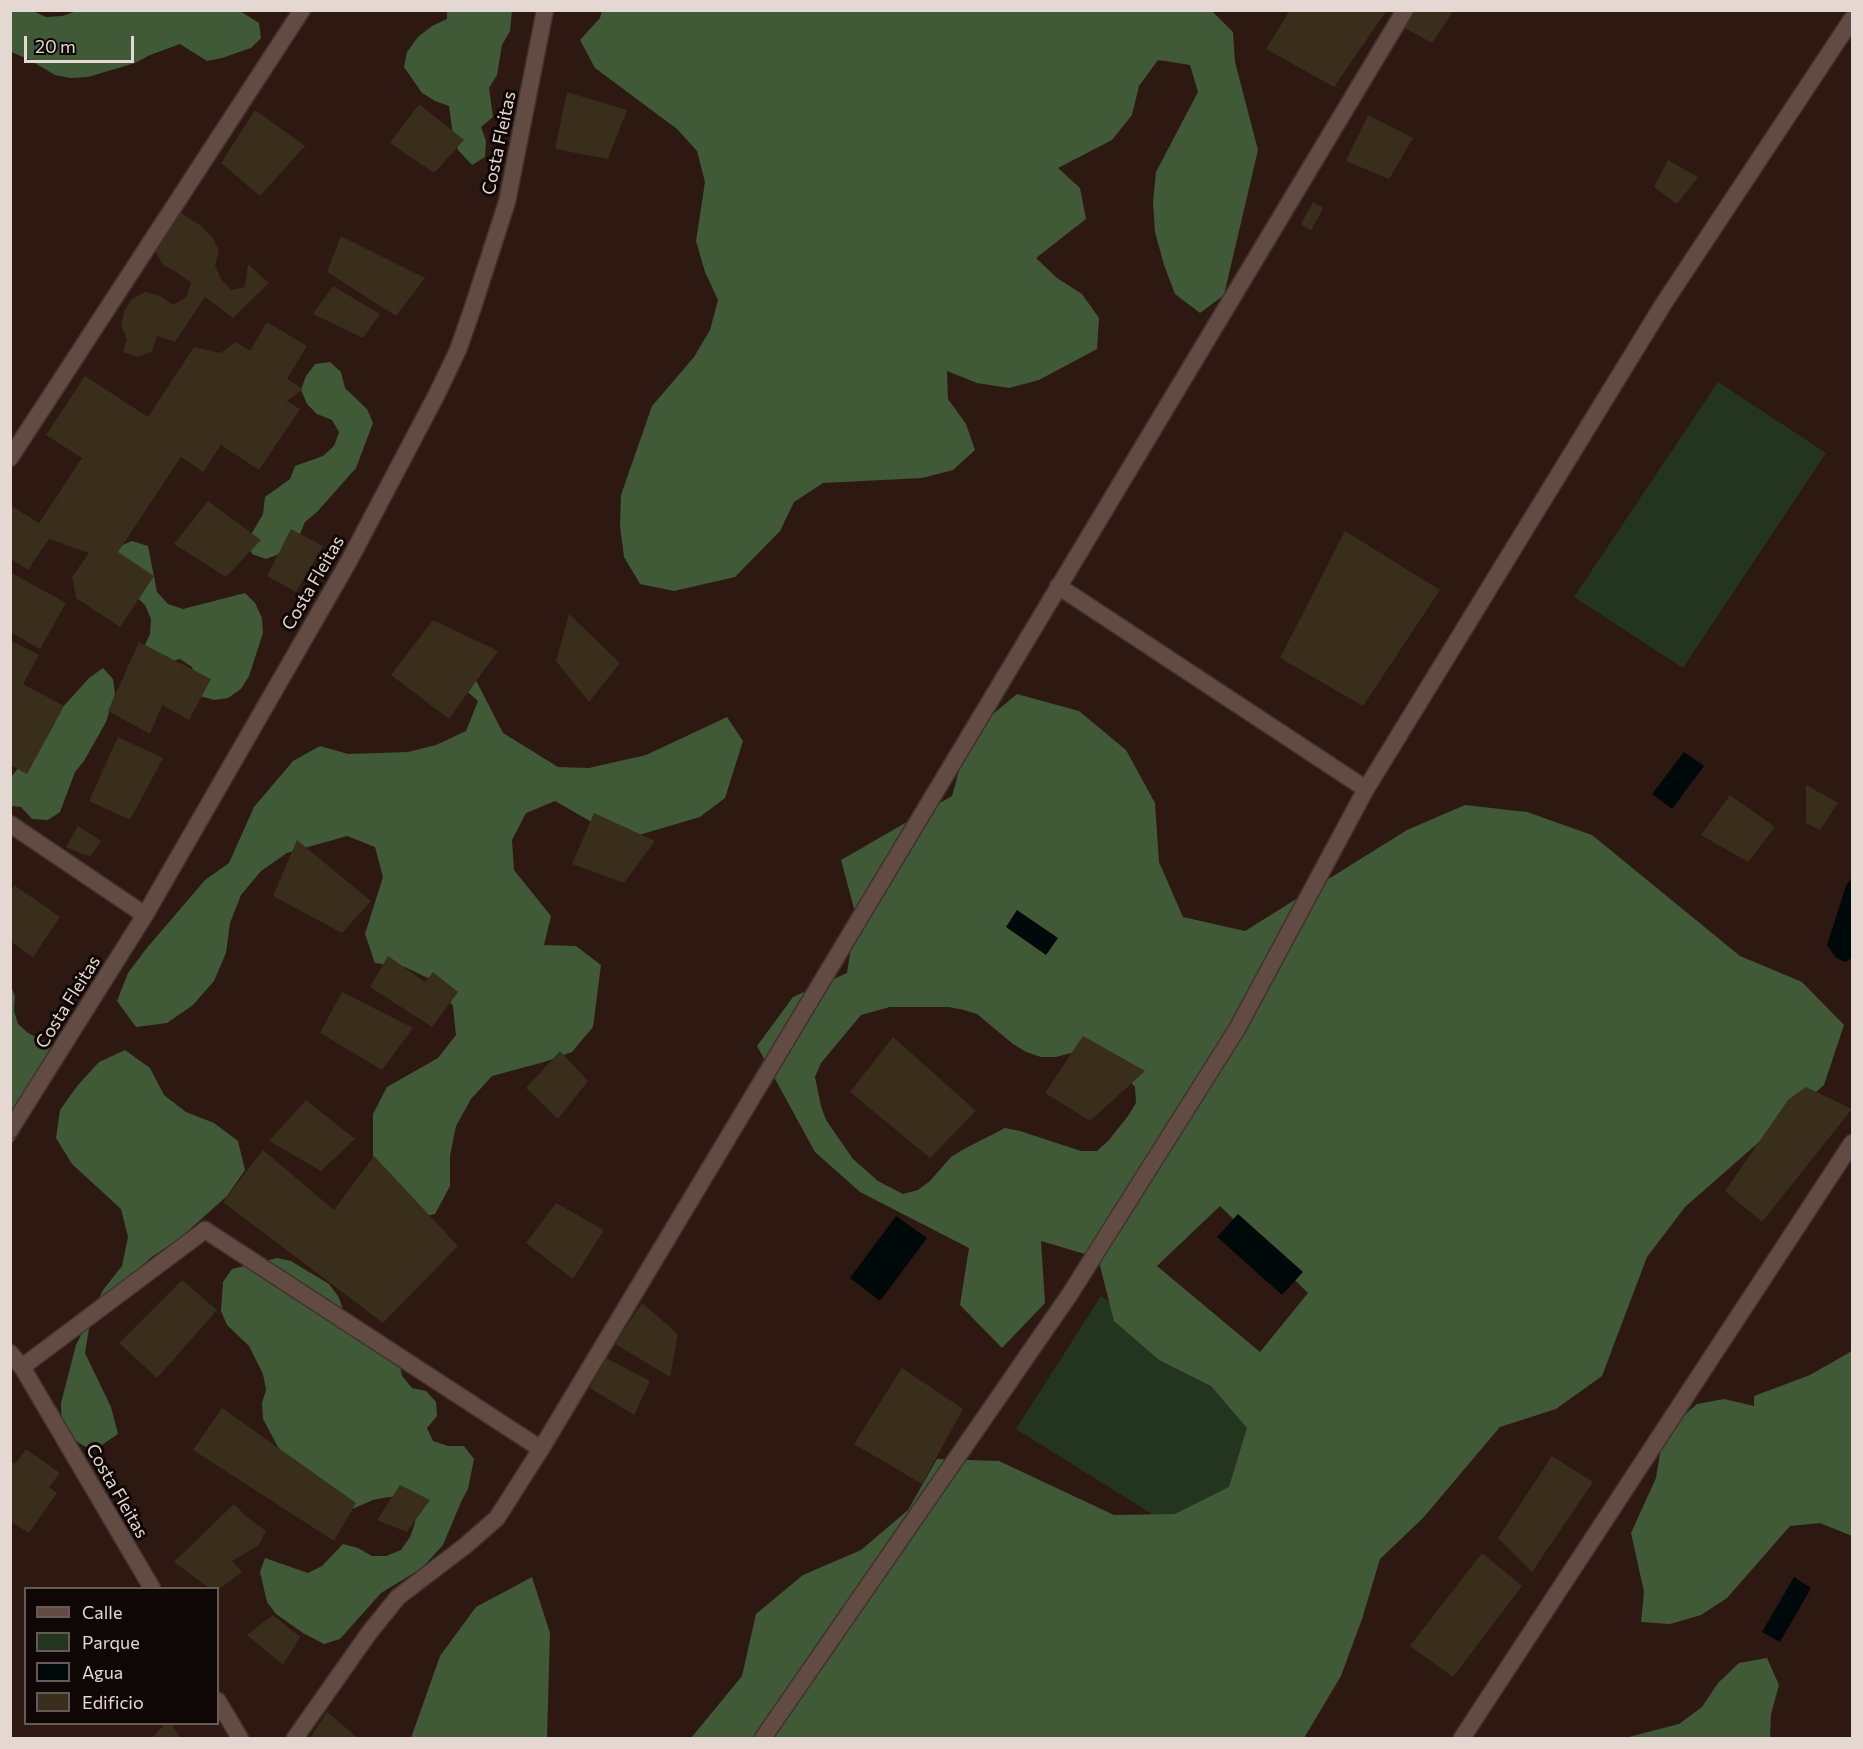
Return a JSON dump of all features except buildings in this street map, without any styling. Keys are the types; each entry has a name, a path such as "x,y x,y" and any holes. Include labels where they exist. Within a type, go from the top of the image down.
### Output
{"street":[{"path":"10,458 302,10"},
{"name":"Costa Fleitas","path":"10,1130 145,915 349,561 437,394 458,350 507,202 545,10"},
{"path":"295,1738 369,1633 398,1597 465,1546 497,1518 541,1449 1405,10"},
{"path":"763,1738 1070,1294 1237,1029 1366,789 1664,303 1852,19"},
{"path":"1058,586 1366,789"},
{"path":"10,824 145,915"},
{"path":"1462,1738 1852,1143"},
{"path":"22,1367 205,1230 541,1449"},
{"name":"Costa Fleitas","path":"10,1353 22,1367 151,1587"},
{"path":"219,1703 240,1738"}],"green space":[{"path":"80,10 240,11 259,23 261,38 251,48 207,61 180,44 135,63 88,77 70,78 55,75 11,52 11,11 33,11 46,17 62,16"},
{"path":"602,10 1212,11 1233,32 1235,62 1258,150 1224,295 1200,313 1175,294 1164,265 1155,232 1153,202 1156,172 1198,92 1190,65 1158,60 1139,86 1132,115 1112,140 1058,168 1080,188 1086,219 1036,258 1057,278 1082,294 1099,318 1097,349 1039,380 1009,388 977,383 947,371 948,399 966,424 975,450 953,470 922,478 823,483 794,502 780,531 735,577 674,591 640,584 624,557 620,526 621,495 652,406 694,357 710,330 718,300 705,272 696,241 705,182 697,151 677,129 595,68 580,40 600,18"},
{"path":"447,11 512,11 510,31 502,45 497,75 489,88 493,117 481,127 486,141 485,157 472,165 458,150 453,136 449,106 422,93 404,67 407,52 418,37 432,26 447,19"},
{"path":"330,362 341,372 345,388 367,409 373,423 356,468 317,512 305,522 300,534 279,554 266,559 252,554 248,540 263,514 265,497 290,479 295,466 323,456 334,446 339,432 332,420 317,414 307,404 301,390 306,376 315,364"},
{"path":"1718,382 1826,453 1683,668 1574,597"},
{"path":"132,541 148,546 157,592 168,604 183,609 245,593 255,603 262,618 263,633 249,676 241,689 228,698 214,700 200,696 192,667 180,659 165,663 137,661 150,634 151,619 145,605 124,585 109,560 118,547"},
{"path":"462,653 503,733 558,767 589,768 646,755 727,717 743,741 725,798 700,817 639,835 609,832 555,801 526,813 512,840 514,870 551,916 544,945 576,946 601,965 593,1027 572,1052 492,1076 471,1099 456,1126 450,1156 450,1186 435,1214 406,1221 373,1175 373,1114 387,1087 438,1058 456,1035 453,1006 434,981 405,967 375,963 365,934 383,877 375,847 347,836 287,853 261,871 241,895 230,923 226,953 214,981 193,1005 167,1023 136,1027 117,1001 128,973 146,949 205,880 229,863 254,807 293,761 320,746 348,754 408,752 436,745 466,731 478,701 432,661"},
{"path":"103,668 113,679 115,694 106,722 84,761 75,772 60,812 48,820 32,819 21,807 11,806 11,777 23,762 27,747 89,678"},
{"path":"1017,694 1079,711 1126,750 1155,803 1159,862 1183,917 1245,931 1407,830 1465,805 1527,812 1592,835 1740,956 1802,982 1844,1025 1824,1085 1685,1207 1647,1257 1602,1376 1556,1409 1500,1427 1423,1518 1380,1559 1362,1619 1341,1676 1304,1738 691,1738 742,1676 756,1614 803,1575 861,1550 908,1510 937,1459 999,1461 1114,1515 1175,1514 1229,1487 1247,1428 1211,1386 1159,1360 1114,1321 1098,1258 1041,1241 1045,1303 1002,1348 960,1305 969,1248 860,1192 815,1152 757,1046 793,997 847,973 856,916 841,860 952,796 969,734","holes":["890,1007 949,1007 964,1010 977,1014 1026,1052 1041,1057 1085,1053 1125,1075 1135,1087 1136,1103 1109,1140 1097,1151 1081,1151 1005,1128 951,1157 930,1181 918,1190 903,1194 878,1181 853,1159 826,1120 815,1077 821,1063 861,1015","1220,1206 1308,1293 1260,1352 1157,1266"]},
{"path":"10,984 15,996 14,1011 18,1024 55,1050 29,1106 19,1134 11,1144"},
{"path":"125,1050 150,1068 164,1095 186,1112 214,1123 238,1141 245,1170 227,1196 179,1239 153,1256 128,1278 90,1323 85,1353 111,1407 118,1434 93,1451 62,1433 61,1403 76,1345 103,1290 122,1266 128,1237 121,1209 72,1164 56,1138 60,1110 78,1085 99,1062"},
{"path":"277,1258 291,1261 329,1284 338,1296 349,1324 399,1362 402,1376 412,1388 426,1391 436,1402 437,1416 427,1428 433,1441 448,1446 464,1446 474,1459 468,1489 443,1545 422,1568 381,1593 340,1639 324,1644 303,1633 276,1614 267,1602 260,1572 265,1558 308,1573 322,1566 343,1544 358,1548 372,1556 386,1556 401,1550 410,1537 415,1523 416,1507 404,1497 388,1497 373,1500 343,1513 305,1490 278,1447 263,1419 262,1403 266,1390 263,1374 249,1346 227,1325 221,1311 223,1282 232,1269"},
{"path":"1101,1296 1301,1421 1216,1554 1016,1429"},
{"path":"1852,1351 1852,1536 1820,1523 1790,1526 1727,1598 1701,1615 1670,1624 1641,1622 1644,1592 1631,1533 1656,1478 1661,1447 1676,1422 1697,1404 1724,1399 1754,1406 1754,1396 1810,1375"},
{"path":"532,1577 550,1633 547,1738 411,1738 440,1656 476,1607"},
{"path":"1767,1658 1779,1685 1771,1714 1770,1738 1625,1738 1679,1724 1702,1707 1718,1683 1739,1663"}],"water":[{"path":"1684,752 1704,766 1672,809 1652,794"},
{"path":"1852,877 1852,958 1845,962 1836,958 1827,945 1846,886"},
{"path":"1017,910 1058,938 1046,955 1006,927"},
{"path":"1238,1214 1303,1272 1282,1295 1217,1237"},
{"path":"896,1216 927,1238 880,1301 850,1278"},
{"path":"1794,1577 1811,1588 1780,1642 1762,1632"}]}
